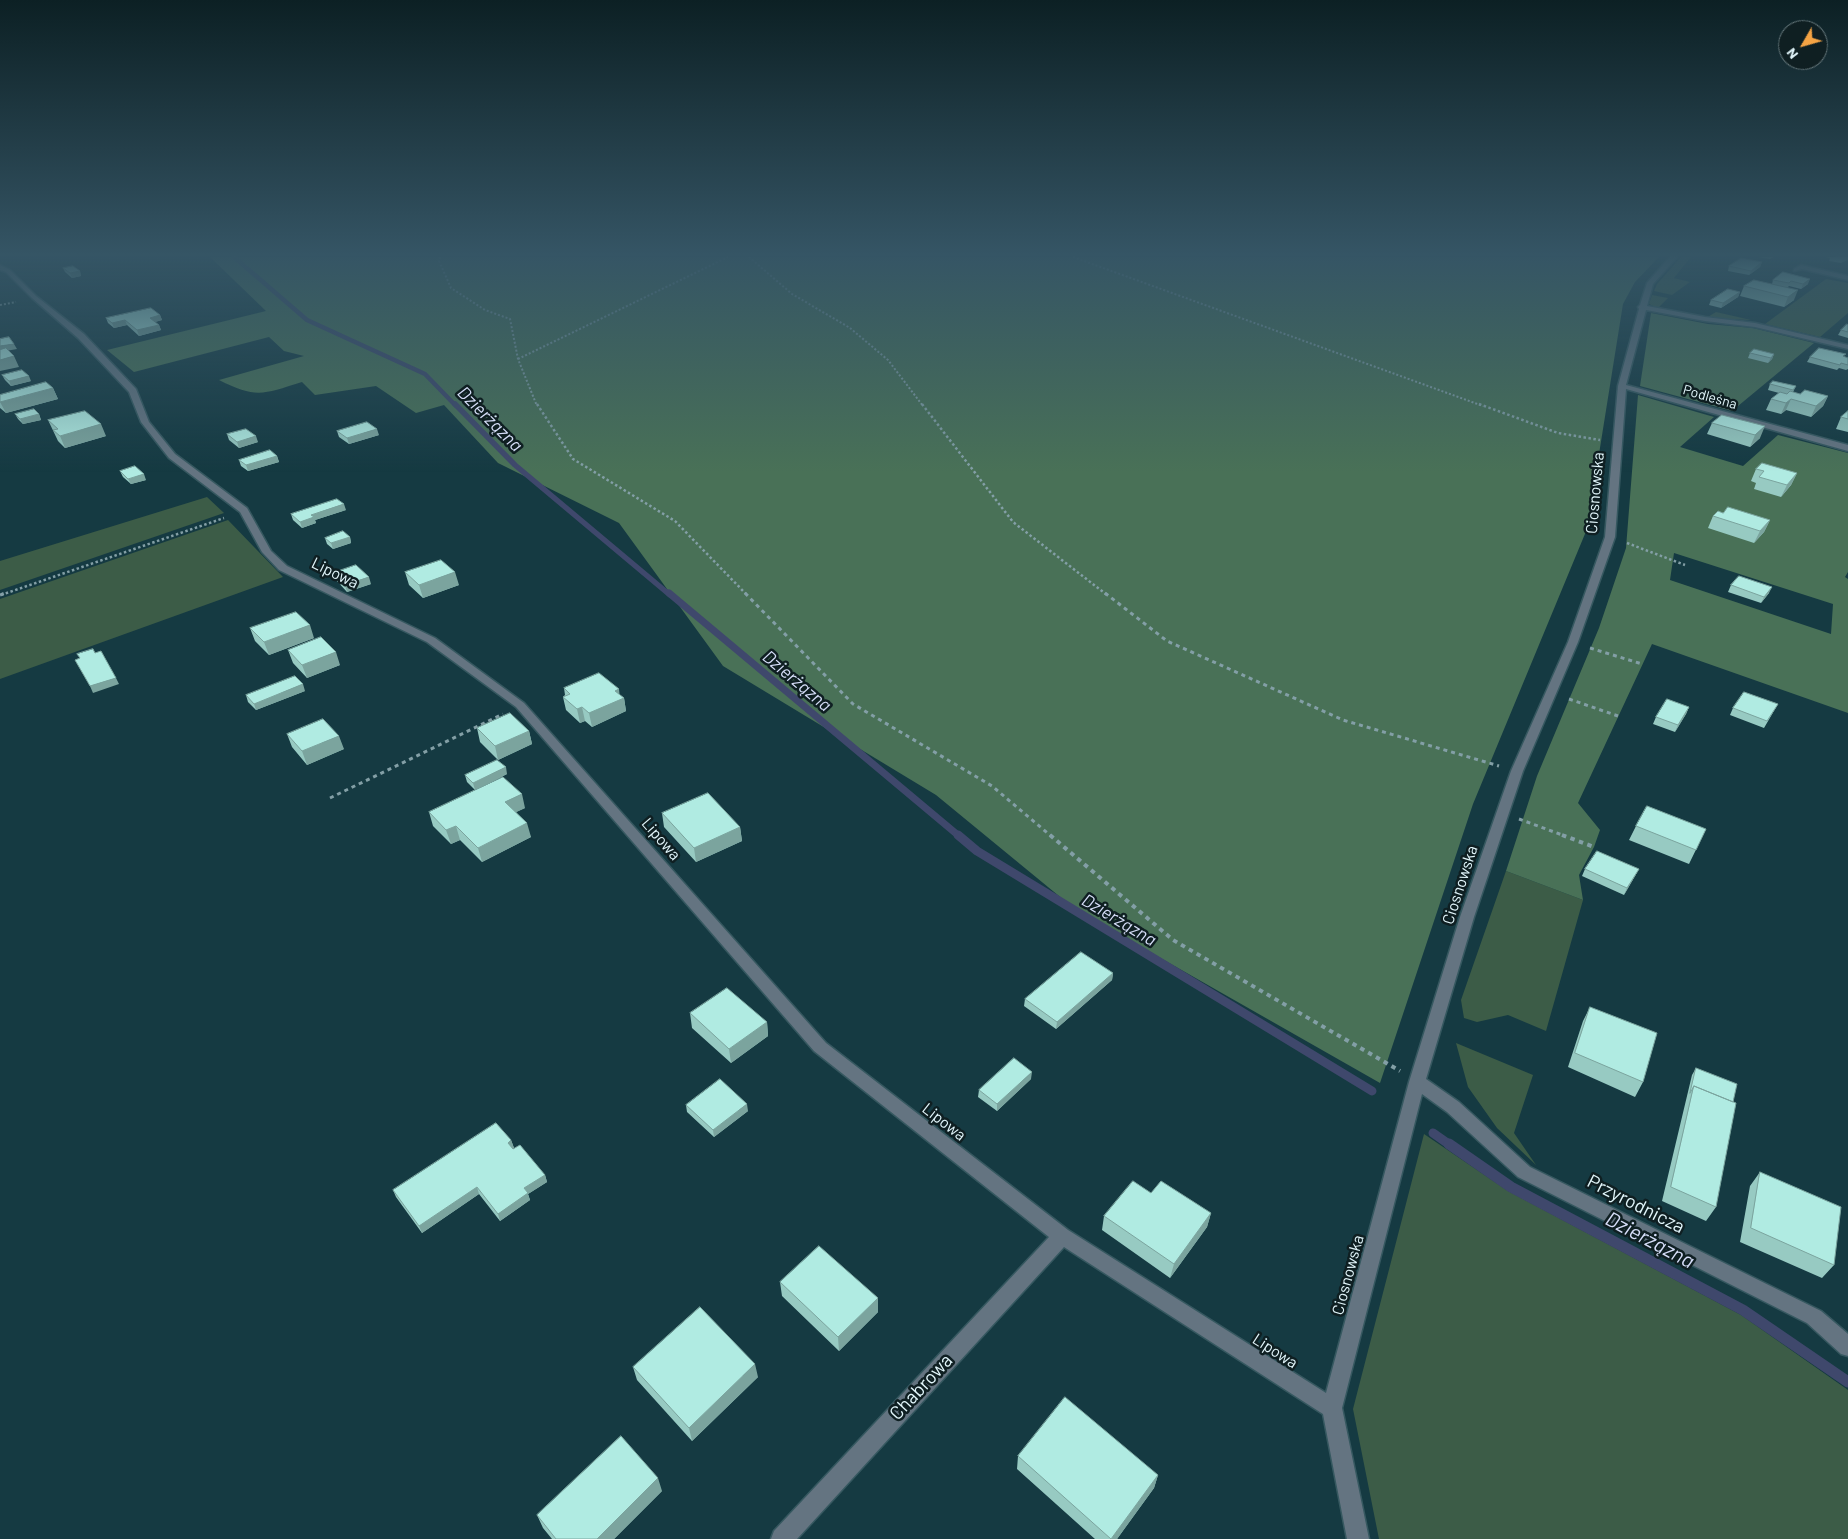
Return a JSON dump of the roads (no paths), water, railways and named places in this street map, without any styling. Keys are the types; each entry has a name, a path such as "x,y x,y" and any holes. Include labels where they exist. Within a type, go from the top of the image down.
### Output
{"street":[{"name":"Lipowa","path":"72,329 133,391 145,422 172,456 244,510 267,552 284,568 431,640 520,705 820,1047 1062,1236 1332,1408"},
{"name":"Ciosnowska","path":"1358,1539 1332,1408 1418,1082 1467,917 1516,771 1573,642 1610,537 1622,386 1636,329"},
{"path":"1774,329 1848,347"},
{"name":"Podleśna","path":"1622,386 1848,448"},
{"name":"Przyrodnicza","path":"1418,1082 1454,1107 1524,1172 1814,1318 1848,1347"},
{"name":"Chabrowa","path":"782,1539 1062,1236"}],"waterway":[{"name":"Dzierżązna","path":"326,329 425,374 456,406"},
{"name":"Dzierżązna","path":"455,404 515,465 670,595"},
{"name":"Dzierżązna","path":"669,593 959,836"},
{"name":"Dzierżązna","path":"958,835 977,851 1372,1091"},
{"name":"Dzierżązna","path":"1433,1133 1450,1145"},
{"name":"Dzierżązna","path":"1449,1144 1511,1187 1743,1310 1848,1382"}]}
